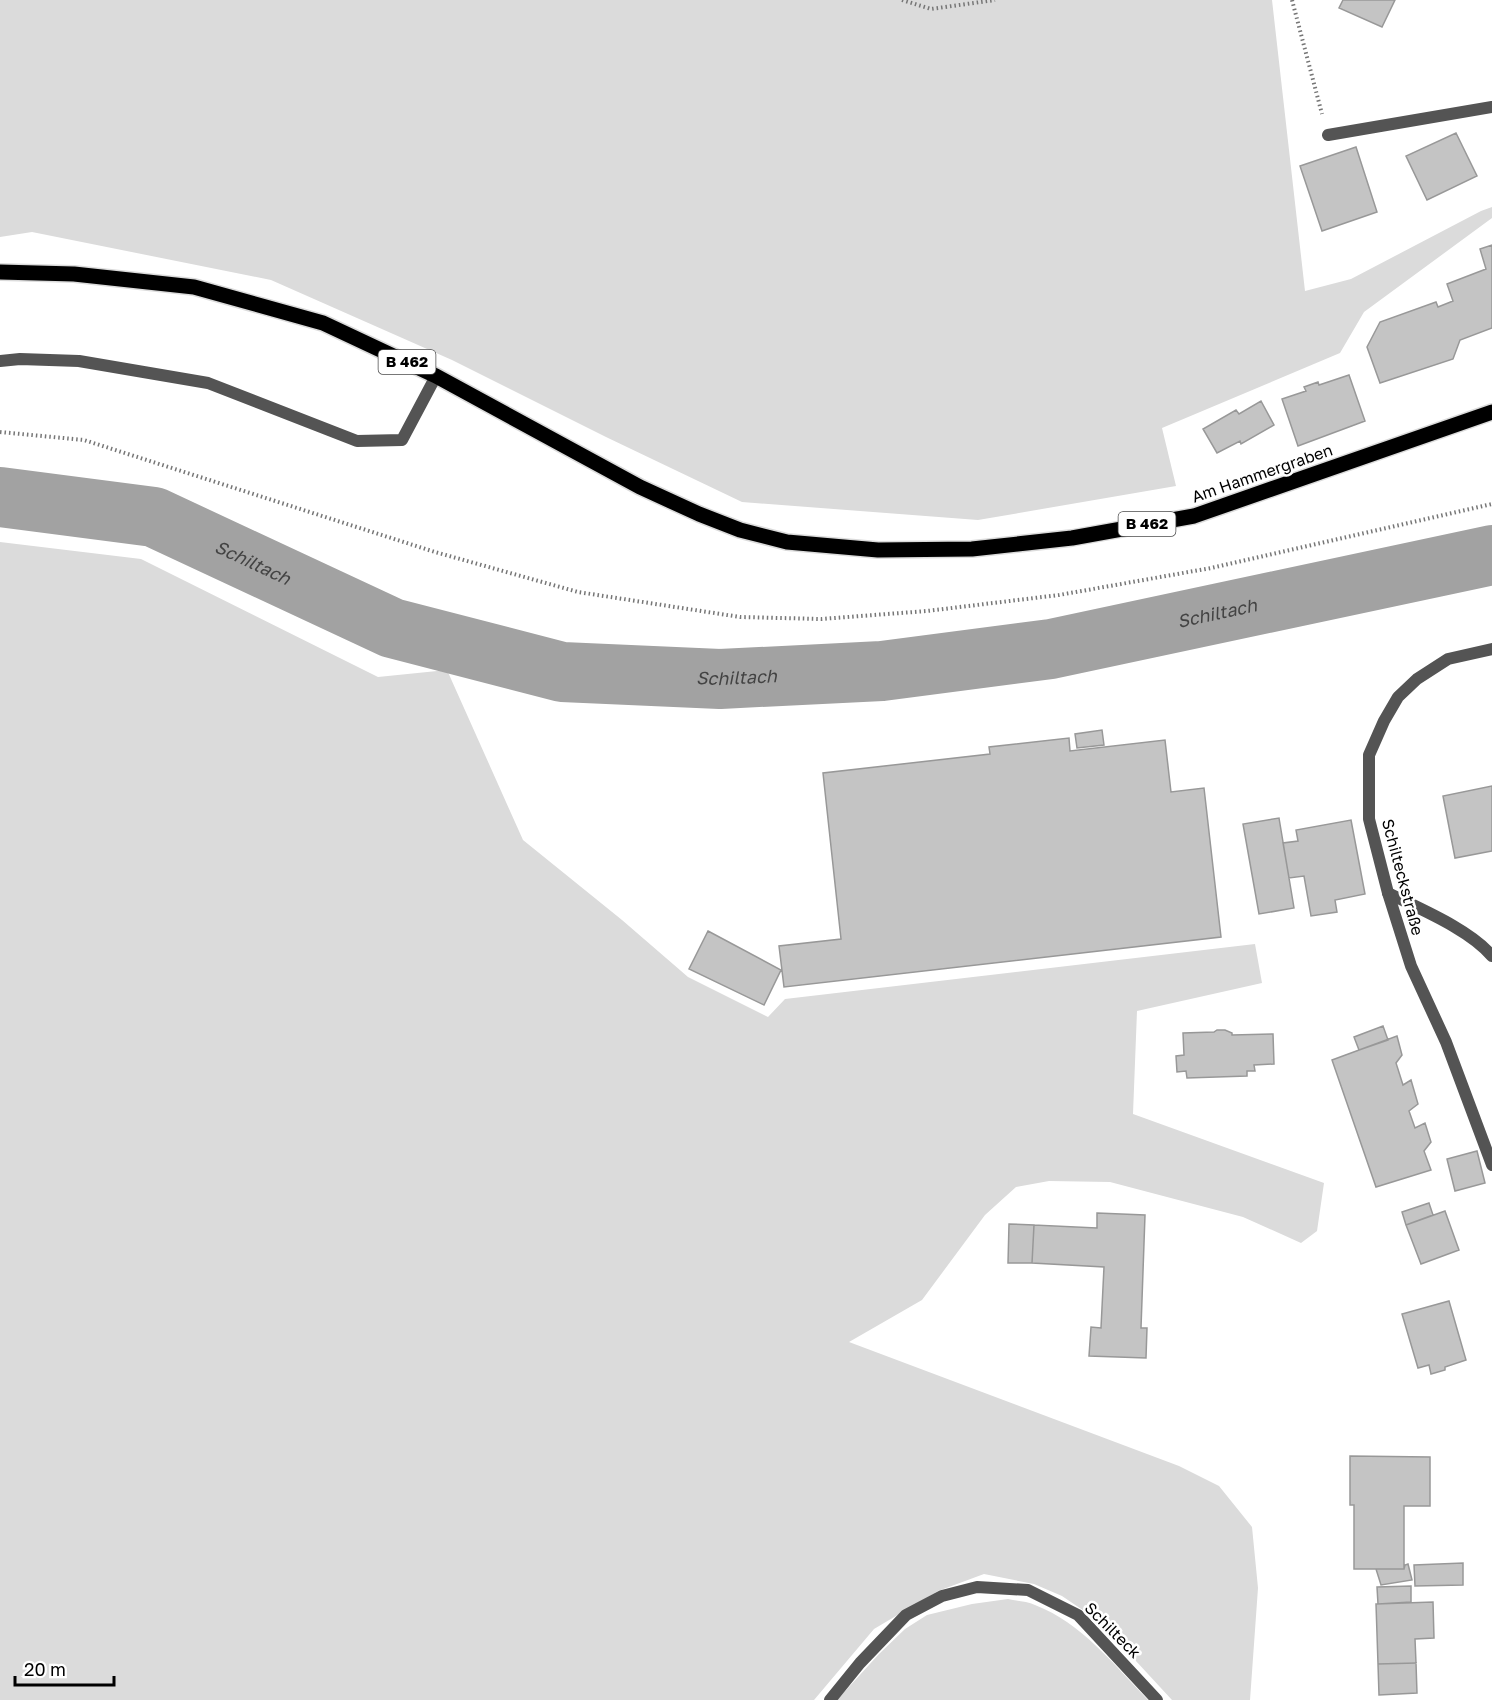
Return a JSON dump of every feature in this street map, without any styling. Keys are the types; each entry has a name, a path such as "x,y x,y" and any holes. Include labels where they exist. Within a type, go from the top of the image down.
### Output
{"main road":[{"name":"B 462","path":"0,272 74,274 194,287 323,323 436,376"},
{"name":"Am Hammergraben","path":"436,376 640,487 699,514 740,530 787,542 878,550 972,549 1072,538 1194,516 1492,412"}],"street":[{"path":"1328,135 1492,107"},
{"path":"0,361 20,359 79,362 208,383 357,441 402,440 436,376"},
{"name":"Schilteckstraße","path":"1492,649 1448,659 1417,679 1398,698 1384,721 1369,755 1369,819 1388,893 1411,966 1446,1042 1492,1165"},
{"path":"1388,893 1457,929 1484,947 1492,956"},
{"name":"Schilteck","path":"830,1700 860,1663 906,1616 942,1596 977,1587 1028,1590 1078,1615 1157,1700"}],"path":[{"path":"902,0 931,9 995,0"},
{"path":"1292,0 1328,135"}],"shaded area":[{"path":"0,0 1272,0 1305,291 1351,279 1492,207 1492,218 1364,312 1340,353 1162,428 1176,486 978,520 742,502 452,360 271,280 32,232 0,237"},
{"path":"0,542 141,559 378,677 447,670 523,840 688,977 768,1017 785,999 1255,944 1262,983 1137,1011 1133,1114 1324,1183 1317,1231 1301,1243 1243,1217 1110,1182 1049,1181 1016,1187 985,1215 922,1300 849,1342 1179,1466 1219,1486 1252,1527 1258,1588 1250,1700 1172,1700 1099,1621 1062,1596 1034,1584 984,1574 938,1591 874,1629 814,1700 0,1700"},
{"path":"1008,1599 1032,1604 1068,1623 1110,1659 1148,1700 837,1700 905,1629 927,1615 972,1604"}],"building":[{"path":"1343,0 1395,0 1382,27 1339,8"},
{"path":"1456,133 1477,176 1427,200 1406,156"},
{"path":"1356,147 1377,212 1322,231 1300,166"},
{"path":"1492,245 1492,328 1460,340 1453,359 1380,383 1367,347 1380,322 1436,302 1438,307 1453,301 1447,284 1486,269 1480,249"},
{"path":"1349,375 1365,421 1298,446 1282,399 1306,391 1304,387 1318,382 1319,385"},
{"path":"1261,401 1274,425 1241,444 1240,441 1217,453 1203,429 1236,410 1239,414"},
{"path":"1102,730 1104,745 1077,748 1075,734"},
{"path":"1069,738 1070,751 1165,740 1171,792 1204,788 1221,937 784,987 779,946 841,939 823,773 990,754 989,747"},
{"path":"1492,786 1492,851 1455,858 1443,796"},
{"path":"1279,818 1294,908 1259,914 1243,824"},
{"path":"1351,820 1365,894 1335,900 1337,912 1311,916 1304,876 1289,878 1283,843 1298,841 1296,830"},
{"path":"708,931 781,970 764,1005 689,969"},
{"path":"1383,1026 1388,1040 1359,1050 1354,1037"},
{"path":"1225,1030 1232,1035 1273,1034 1274,1064 1254,1065 1255,1071 1247,1071 1247,1076 1187,1078 1186,1071 1177,1072 1176,1056 1184,1055 1183,1033"},
{"path":"1397,1036 1402,1055 1396,1063 1403,1085 1411,1080 1418,1104 1409,1111 1415,1128 1425,1123 1431,1142 1424,1151 1431,1170 1376,1187 1332,1060"},
{"path":"1477,1151 1485,1183 1455,1191 1447,1159"},
{"path":"1429,1203 1433,1215 1406,1225 1402,1212"},
{"path":"1445,1211 1459,1250 1421,1264 1406,1225"},
{"path":"1097,1213 1145,1215 1141,1328 1147,1328 1146,1358 1089,1356 1091,1327 1101,1328 1104,1267 1032,1263 1034,1225 1097,1228"},
{"path":"1009,1224 1034,1225 1032,1263 1008,1263"},
{"path":"1449,1301 1466,1360 1431,1374 1429,1365 1418,1368 1402,1314"},
{"path":"1350,1456 1430,1457 1430,1506 1404,1506 1404,1569 1354,1569 1354,1505 1350,1505"},
{"path":"1463,1563 1463,1585 1415,1586 1414,1565"},
{"path":"1408,1564 1412,1580 1381,1585 1376,1569 1404,1569"},
{"path":"1411,1586 1411,1602 1378,1604 1377,1587"},
{"path":"1433,1602 1434,1638 1415,1639 1416,1663 1378,1664 1376,1604"},
{"path":"1416,1663 1417,1693 1379,1695 1378,1664"}],"waterway":[{"name":"Schiltach","path":"0,497 154,517 392,628 562,672 720,679 882,671 1051,649 1492,555"}]}
